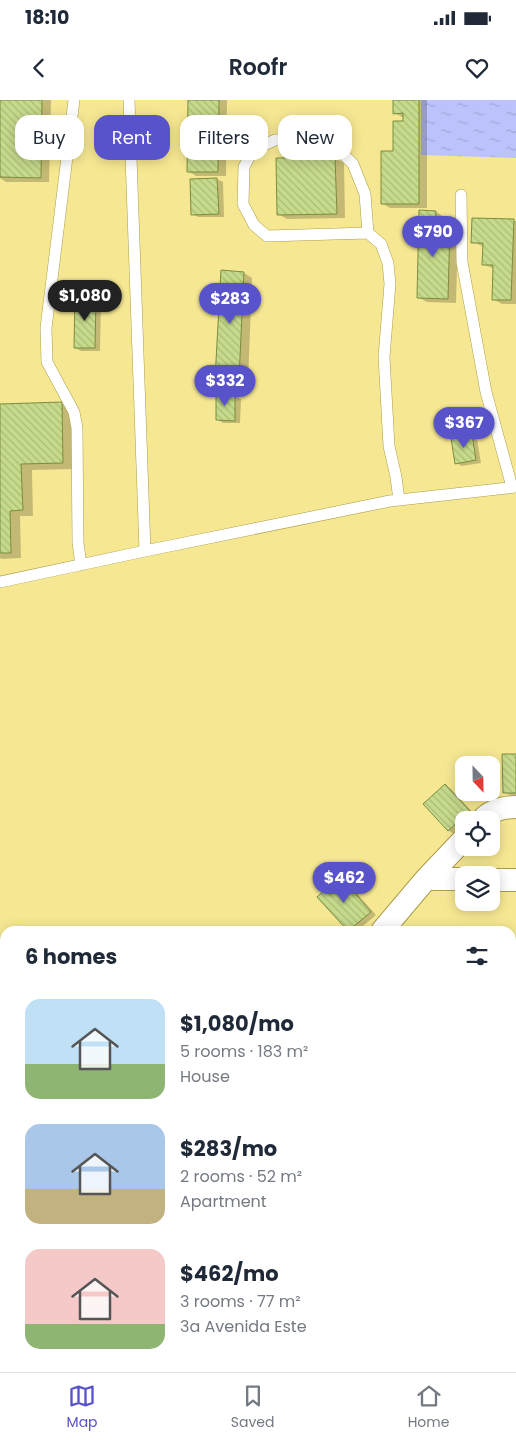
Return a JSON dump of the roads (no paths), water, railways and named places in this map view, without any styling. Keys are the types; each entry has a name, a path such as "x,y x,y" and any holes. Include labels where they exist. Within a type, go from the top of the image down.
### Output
{"street":[{"path":"386,926 455,848"},
{"path":"426,879 455,879"},
{"path":"500,880 516,880"}],"lane":[{"path":"74,100 46,328 47,362 74,412 77,428 78,543 81,565"},
{"path":"129,100 145,550"},
{"path":"368,234 365,194 352,164 332,144 320,138 275,140 253,150 244,167 243,204 254,225 267,236 368,234 381,244 388,264 389,277 384,357 389,446 399,500"},
{"path":"0,582 145,550 399,500 514,487 486,392 462,262 461,195"}],"water":[{"path":"421,100 516,100 516,158 421,155"}]}
